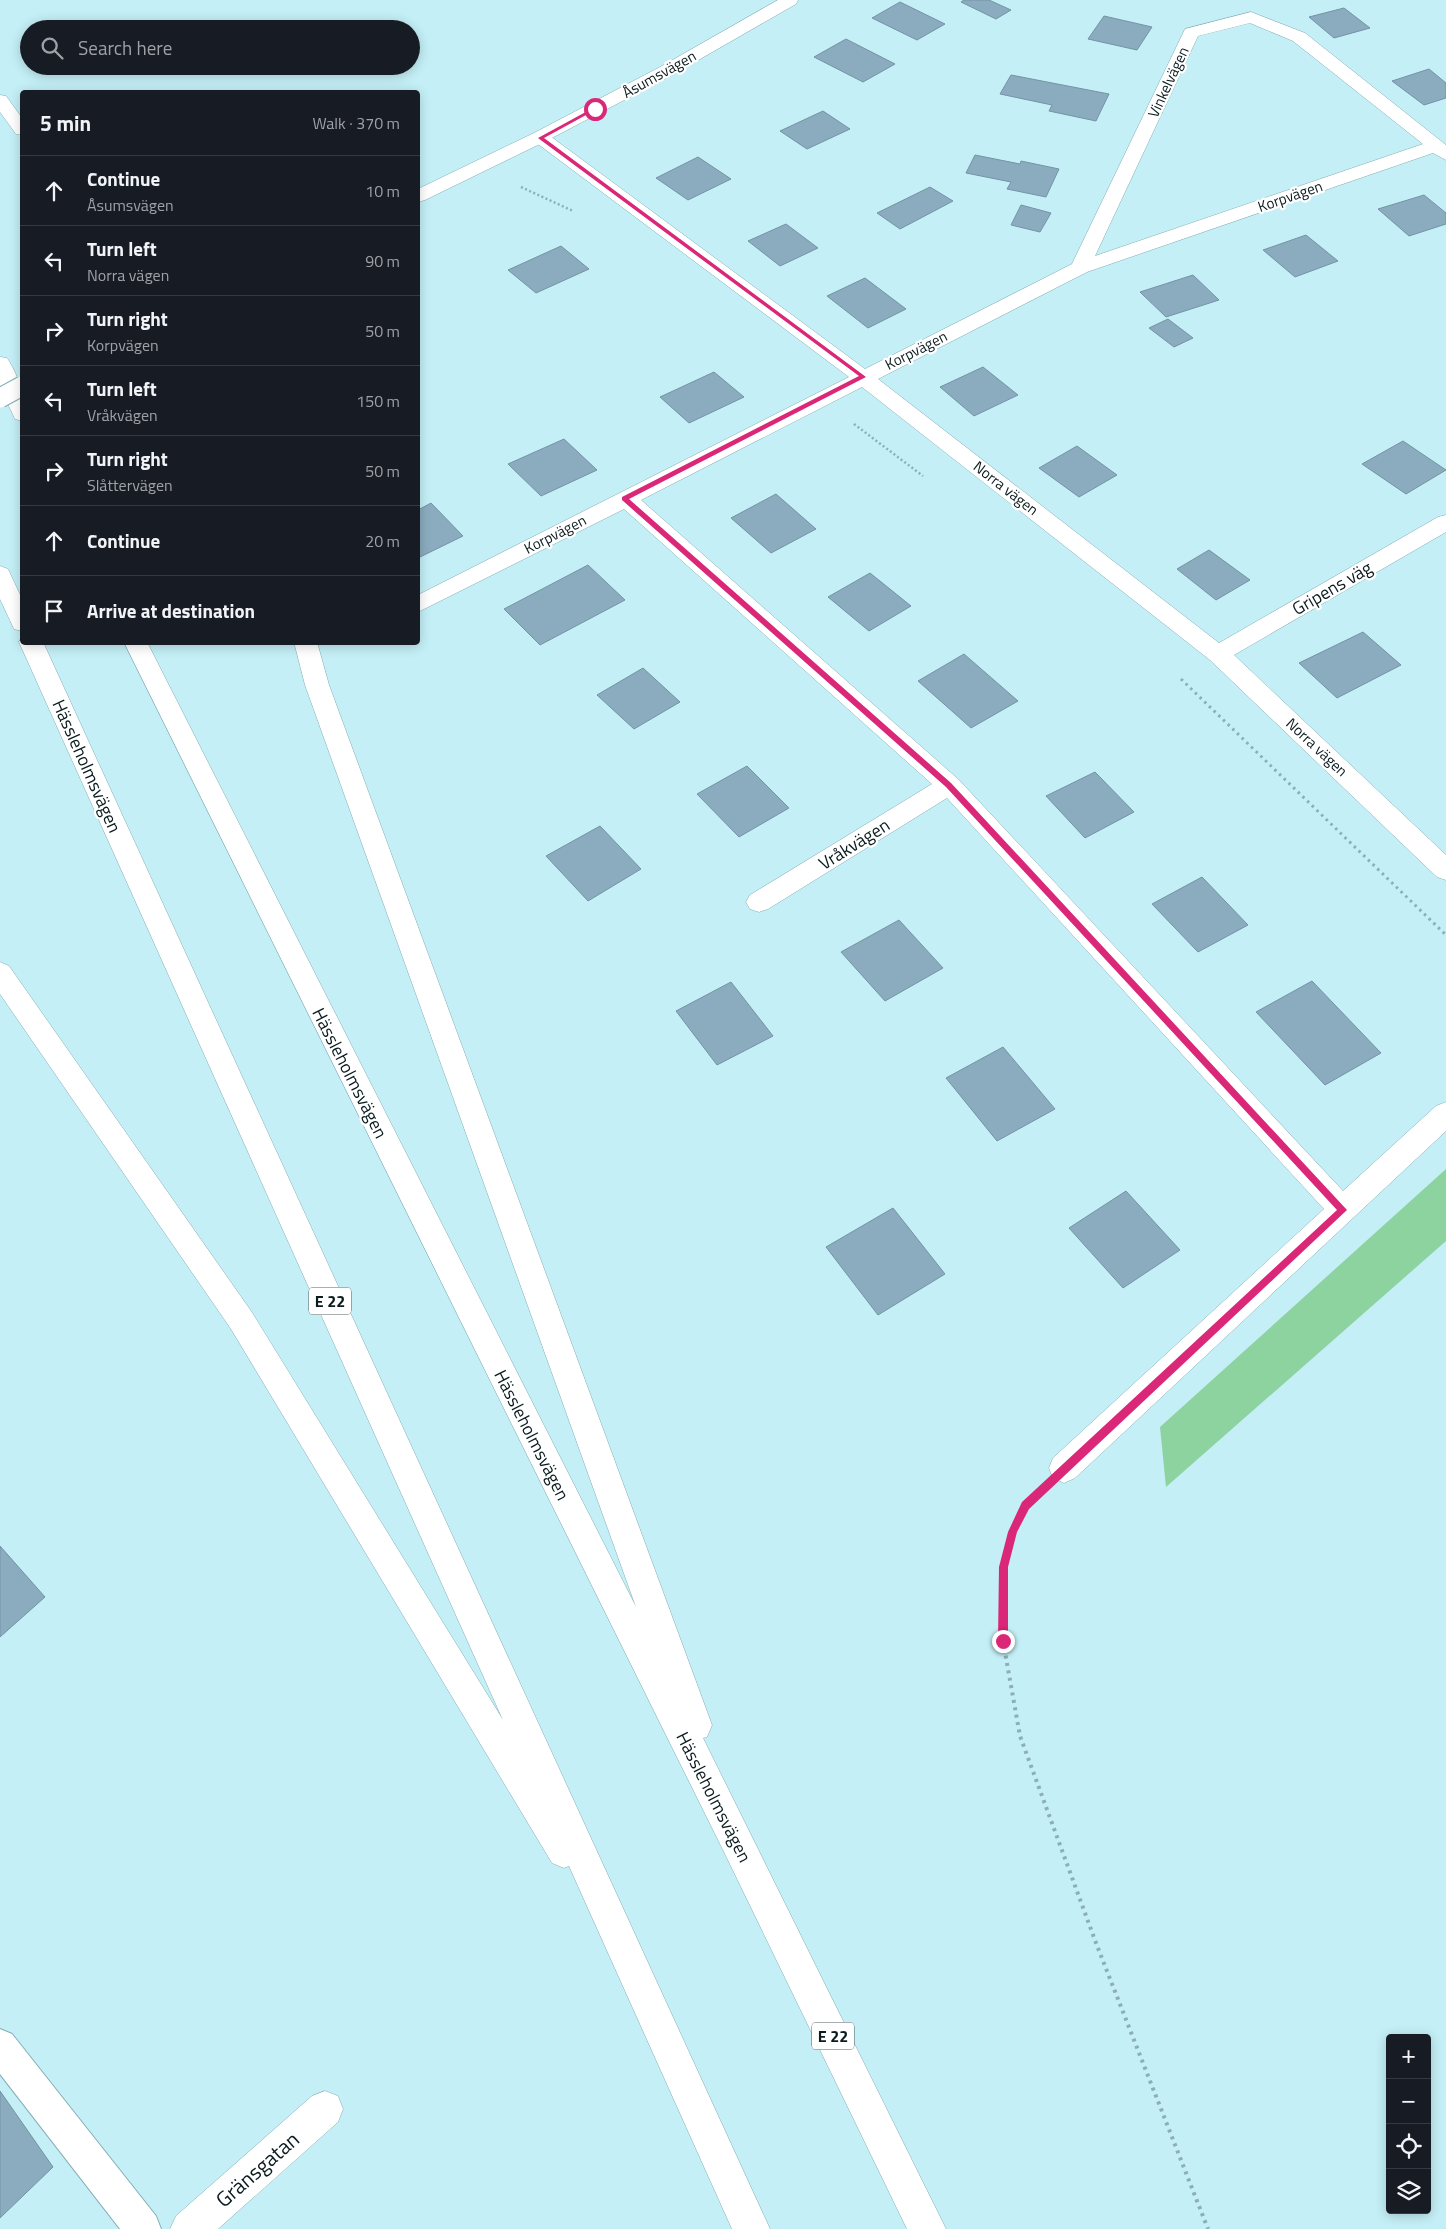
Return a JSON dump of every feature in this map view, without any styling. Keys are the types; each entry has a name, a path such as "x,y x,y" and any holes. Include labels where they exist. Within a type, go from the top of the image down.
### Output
{"main road":[{"name":"Åsumsvägen","path":"420,195 540,138 668,70 790,0"},
{"name":"Vinkelvägen","path":"1080,268 1191,33 1251,17 1299,37 1441,150"},
{"path":"0,100 20,127"},
{"name":"Norra vägen","path":"540,138 863,377 1218,654 1446,870"},
{"name":"Korpvägen","path":"420,603 1080,268 1441,150"},
{"path":"0,364 20,409"},
{"path":"0,398 20,387"},
{"path":"625,498 949,785 1342,1210"},
{"name":"Gripens väg","path":"1218,654 1446,522"},
{"path":"0,574 20,619"},
{"name":"Hässleholmsvägen","path":"32,645 751,2229"},
{"name":"Hässleholmsvägen","path":"137,645 738,1844 927,2229"},
{"path":"306,645 324,703 738,1844"},
{"name":"Vråkvägen","path":"758,902 949,785"},
{"path":"0,973 241,1320 629,1959"},
{"path":"1064,1468 1446,1114"},
{"name":"Gränsgatan","path":"189,2229 325,2109"}],"lane":[{"path":"0,2046 143,2229"}],"path":[{"path":"516,185 579,214"},
{"path":"821,398 924,478"},
{"path":"1176,674 1446,935"},
{"path":"1064,1468 1026,1506 1013,1532 1003,1567 1003,1641 1020,1736 1096,1943 1208,2229"}],"green space":[{"path":"1446,1169 1446,1241 1166,1487 1160,1427"}],"building":[{"path":"964,0 989,0 1011,10 996,19 961,2"},
{"path":"900,2 945,24 917,40 872,18"},
{"path":"1344,8 1370,28 1334,38 1309,17"},
{"path":"1104,16 1152,27 1137,50 1088,39"},
{"path":"846,39 895,64 863,82 814,57"},
{"path":"1429,69 1446,83 1446,98 1424,105 1392,81"},
{"path":"1011,75 1109,94 1096,121 1049,111 1052,105 1000,94"},
{"path":"823,111 850,129 807,149 780,131"},
{"path":"975,155 1020,164 1021,161 1059,169 1046,197 1007,189 1011,182 966,173"},
{"path":"698,157 731,179 688,200 656,178"},
{"path":"930,187 953,201 900,229 877,213"},
{"path":"1424,195 1446,213 1446,224 1409,236 1378,209"},
{"path":"1021,205 1051,213 1040,232 1011,225"},
{"path":"786,224 818,248 780,266 748,241"},
{"path":"1306,235 1338,261 1295,277 1263,250"},
{"path":"561,246 589,269 536,293 508,270"},
{"path":"1193,275 1219,300 1166,317 1140,292"},
{"path":"865,278 906,309 868,328 827,296"},
{"path":"1168,319 1193,338 1174,347 1149,328"},
{"path":"983,367 1018,395 974,416 940,387"},
{"path":"714,372 744,397 689,423 660,397"},
{"path":"564,439 597,470 541,496 508,464"},
{"path":"1403,441 1446,470 1406,494 1362,464"},
{"path":"1077,446 1117,475 1079,497 1039,468"},
{"path":"776,494 816,529 771,553 731,518"},
{"path":"431,503 463,536 420,557 420,509"},
{"path":"1209,550 1250,580 1216,600 1177,569"},
{"path":"588,565 625,600 540,645 504,609"},
{"path":"870,573 911,606 869,631 828,597"},
{"path":"1363,632 1401,665 1337,698 1299,663"},
{"path":"964,654 1018,701 971,728 918,681"},
{"path":"643,668 680,702 634,729 597,695"},
{"path":"747,766 789,808 739,837 697,794"},
{"path":"1095,772 1134,812 1085,838 1046,796"},
{"path":"600,826 641,869 588,901 546,856"},
{"path":"1202,877 1248,925 1198,952 1152,904"},
{"path":"899,920 943,968 885,1001 841,952"},
{"path":"1312,981 1381,1053 1325,1085 1256,1012"},
{"path":"731,982 773,1036 717,1065 676,1011"},
{"path":"1003,1047 1055,1109 997,1141 946,1078"},
{"path":"1126,1191 1180,1250 1123,1288 1069,1228"},
{"path":"893,1208 945,1274 878,1315 826,1247"},
{"path":"0,1546 45,1597 0,1637"},
{"path":"0,2091 53,2167 0,2218"}],"route":[{"path":"595,109 540,138 863,377 625,498 949,785 1342,1210 1064,1468 1026,1506 1013,1532 1003,1567 1003,1641"}]}
